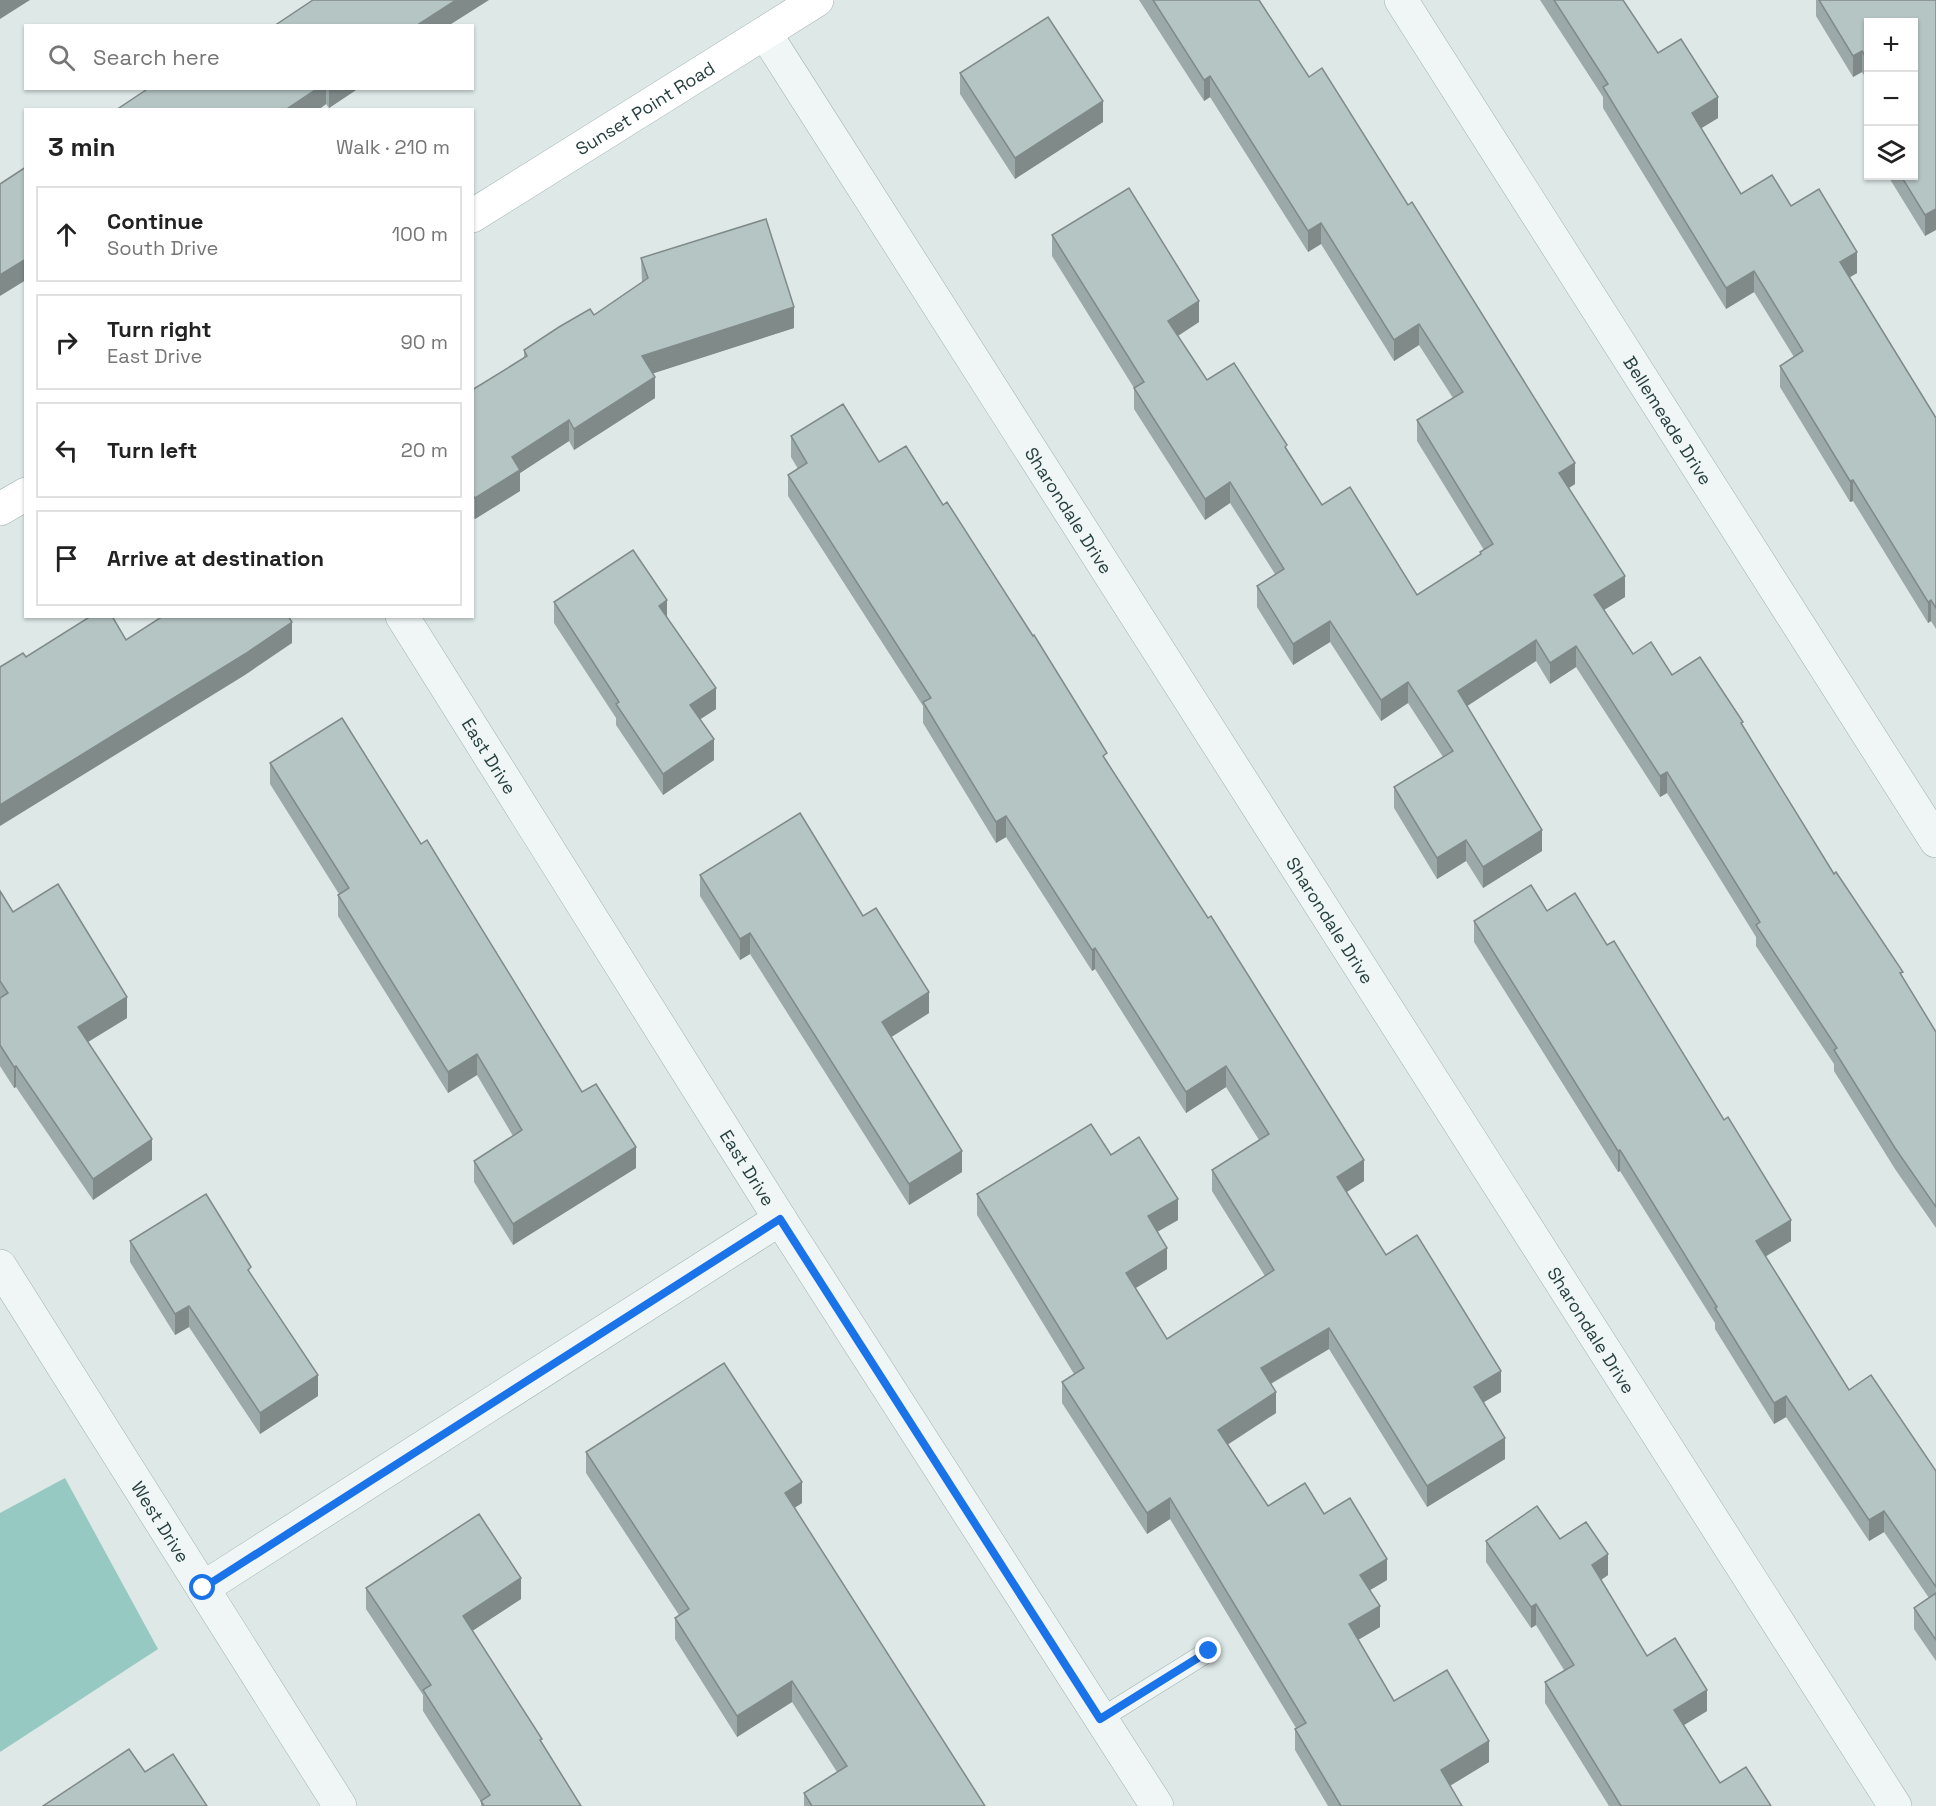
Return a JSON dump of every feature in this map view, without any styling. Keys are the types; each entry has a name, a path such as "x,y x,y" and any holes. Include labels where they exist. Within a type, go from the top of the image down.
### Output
{"main road":[{"name":"Sunset Point Road","path":"474,215 817,0"},
{"path":"0,509 24,495"}],"street":[{"name":"Bellemeade Drive","path":"1401,0 1936,841"},
{"name":"Sharondale Drive","path":"765,33 1895,1806"},
{"name":"East Drive","path":"403,618 780,1219 1156,1806"},
{"path":"203,1588 780,1219"},
{"name":"West Drive","path":"0,1266 339,1806"}],"lane":[{"path":"1100,1719 1209,1651"}],"water":[{"path":"65,1478 158,1649 0,1752 0,1513"}],"building":[{"path":"313,0 456,0 419,24 277,24"},
{"path":"1153,0 1259,0 1309,77 1322,68 1408,205 1412,202 1575,463 1559,473 1625,576 1594,595 1633,654 1651,642 1672,675 1700,657 1743,722 1741,723 1834,874 1836,872 1903,972 1900,973 1936,1032 1936,1207 1895,1148 1834,1050 1837,1048 1756,925 1760,922 1667,772 1660,776 1576,646 1550,663 1536,640 1458,691 1542,830 1483,867 1466,840 1437,858 1394,787 1453,751 1408,682 1381,700 1330,621 1293,644 1257,586 1284,569 1230,482 1205,499 1134,388 1144,382 1052,235 1129,188 1199,301 1168,321 1207,380 1234,363 1287,445 1285,447 1322,505 1350,487 1417,595 1493,544 1417,420 1463,392 1419,324 1394,340 1321,223 1308,231 1210,76 1204,80"},
{"path":"1554,0 1623,0 1658,53 1681,39 1718,97 1692,113 1741,194 1772,175 1791,206 1819,189 1857,252 1840,262 1936,418 1936,608 1931,600 1928,602 1853,480 1850,481 1780,366 1803,351 1754,271 1726,288 1603,87 1608,84"},
{"path":"1819,0 1936,0 1936,209 1925,215 1903,180 1918,180 1918,18 1864,18 1864,54 1862,51 1853,56"},
{"path":"1048,17 1103,101 1015,158 960,73"},
{"path":"146,90 315,90 288,108 119,108"},
{"path":"24,168 24,260 0,275 0,184"},
{"path":"766,219 794,307 642,356 655,377 574,429 569,420 512,457 520,470 475,498 474,389 527,356 524,350 559,327 590,309 594,315 648,278 641,258"},
{"path":"843,404 879,462 906,446 943,505 947,502 1034,635 1107,753 1103,756 1208,918 1211,916 1364,1160 1337,1177 1386,1255 1417,1235 1501,1371 1474,1387 1505,1438 1427,1486 1329,1328 1261,1368 1276,1392 1218,1430 1268,1506 1305,1483 1324,1514 1350,1498 1387,1559 1360,1575 1380,1606 1349,1624 1394,1701 1447,1670 1489,1741 1441,1770 1462,1806 1341,1806 1295,1729 1306,1723 1170,1498 1147,1513 1062,1382 1084,1368 977,1194 1091,1124 1111,1155 1139,1137 1178,1199 1148,1216 1167,1248 1126,1273 1167,1339 1274,1270 1212,1170 1269,1134 1226,1066 1186,1092 1095,948 1092,950 1006,816 996,822 923,702 931,698 788,475 807,463 791,436"},
{"path":"633,550 667,600 659,606 716,688 690,705 714,739 663,774 616,704 619,702 554,602"},
{"path":"88,618 113,618 126,640 160,618 289,618 292,622 245,654 0,805 0,667 23,653 26,657"},
{"path":"342,718 421,844 427,840 582,1092 596,1084 636,1147 513,1224 474,1161 522,1130 477,1054 448,1072 338,895 349,888 270,763"},
{"path":"800,813 863,916 876,908 929,992 882,1022 962,1151 909,1184 750,933 740,939 700,875"},
{"path":"58,884 127,997 78,1027 152,1139 93,1179 0,1045 0,998 8,993 0,981 0,891 13,912"},
{"path":"1531,885 1547,911 1575,893 1607,945 1614,941 1724,1120 1728,1117 1791,1220 1756,1241 1849,1390 1871,1375 1936,1471 1936,1587 1884,1511 1869,1520 1786,1396 1774,1403 1620,1150 1618,1151 1474,921"},
{"path":"206,1194 251,1267 248,1270 318,1375 260,1413 189,1306 175,1314 130,1241"},
{"path":"724,1363 802,1482 785,1493 985,1806 812,1806 804,1793 847,1766 792,1681 737,1716 675,1618 689,1609 586,1452"},
{"path":"1537,1506 1560,1539 1586,1522 1608,1554 1592,1565 1647,1656 1675,1638 1707,1690 1674,1710 1720,1783 1746,1767 1771,1806 1621,1806 1545,1682 1574,1665 1536,1604 1531,1607 1486,1541"},
{"path":"479,1514 521,1578 463,1616 542,1739 540,1740 581,1806 484,1806 481,1801 490,1795 423,1690 431,1685 366,1588"},
{"path":"1936,1593 1936,1640 1914,1608"},
{"path":"129,1749 145,1772 173,1754 207,1806 43,1806"}],"route":[{"path":"203,1588 780,1219 1100,1719 1209,1651"}]}
